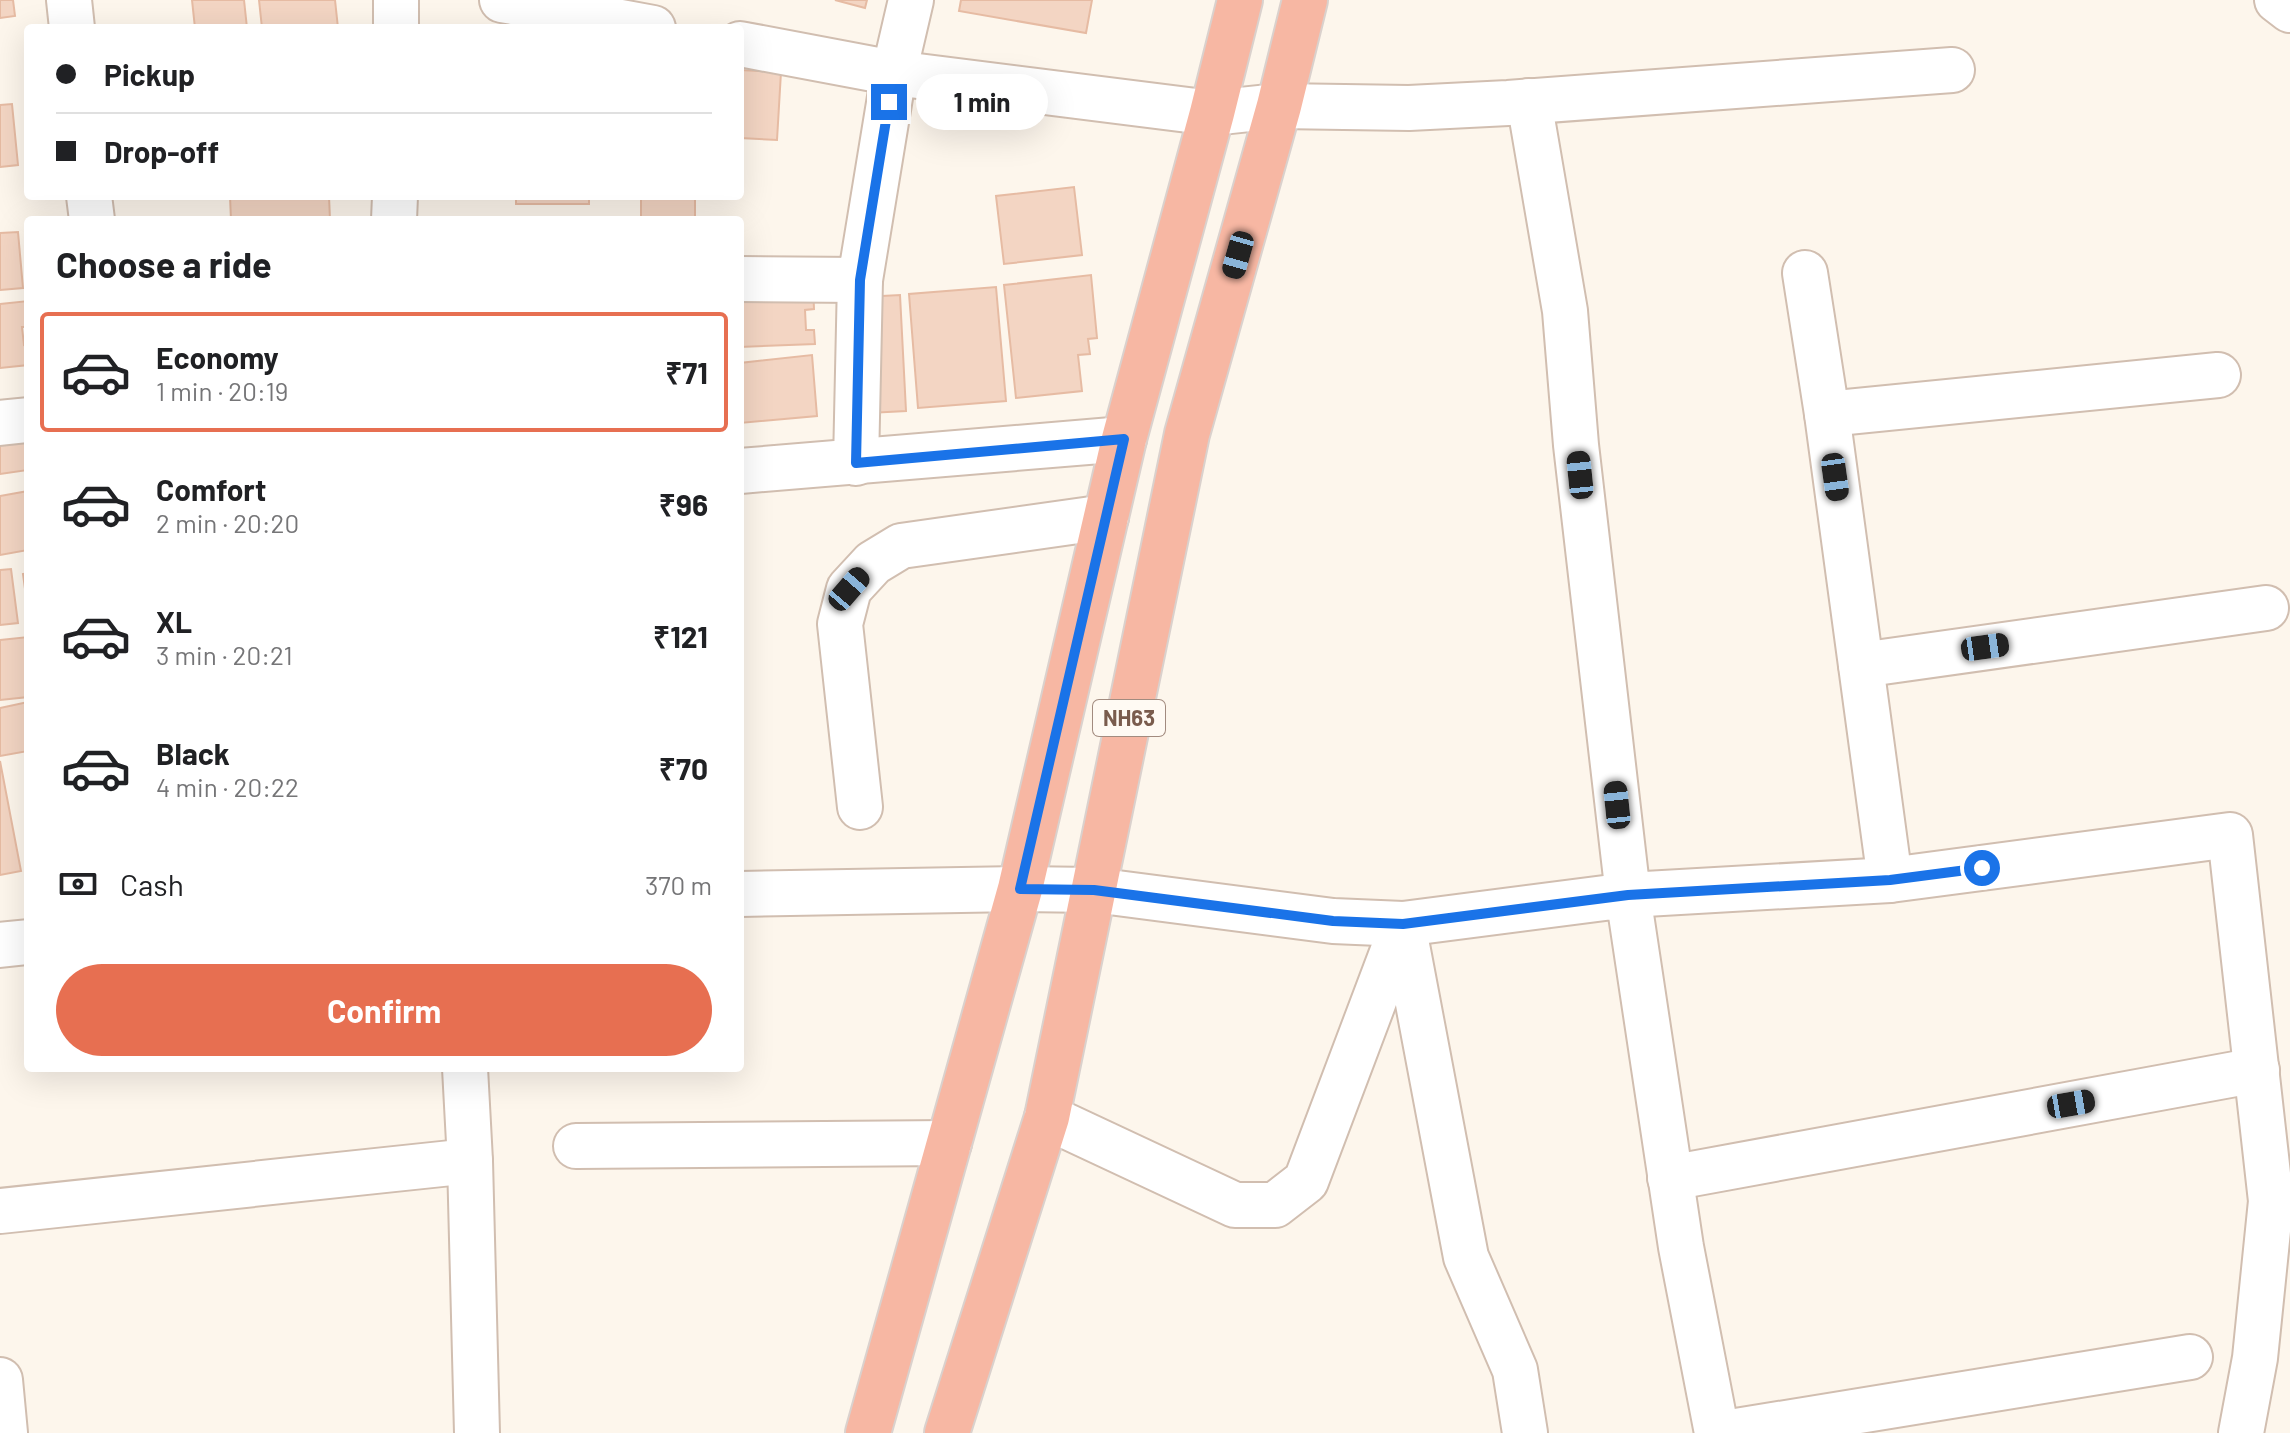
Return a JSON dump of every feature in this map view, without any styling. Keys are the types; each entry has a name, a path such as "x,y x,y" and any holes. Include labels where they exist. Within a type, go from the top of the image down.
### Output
{"highway":[{"name":"NH63","path":"868,1433 1020,889 1124,439 1240,0"},
{"name":"NH63","path":"947,1433 1047,1117 1187,434 1279,106 1305,0"}],"street":[{"path":"69,0 72,24"},
{"path":"396,0 396,24"},
{"path":"502,0 631,24"},
{"path":"856,463 860,280 894,73 911,0"},
{"path":"2277,0 2290,10"},
{"path":"744,45 894,73 1212,113 1279,106 1409,108 1952,70"},
{"path":"1529,101 1565,311 1576,445 1628,895 1681,1247 1717,1433"},
{"path":"1805,273 1890,880"},
{"path":"744,279 860,280"},
{"path":"1827,414 2218,375"},
{"path":"0,423 24,420"},
{"path":"744,471 1124,439"},
{"path":"860,807 840,624 849,589 873,563 901,546 1106,517"},
{"path":"1861,665 2266,608"},
{"path":"744,894 1094,890 1333,921 1403,924 1628,895 1890,880 2230,835 2271,1201 2255,1358 2241,1433"},
{"path":"1047,1117 1235,1205 1275,1205 1306,1181 1403,924"},
{"path":"1403,924 1466,1257 1515,1370 1525,1433"},
{"path":"0,945 24,942"},
{"path":"1670,1178 2257,1070"},
{"path":"465,1072 477,1433"},
{"path":"576,1146 949,1143"},
{"path":"0,1211 470,1161"},
{"path":"1724,1433 2190,1357"},
{"path":"0,1380 5,1433"}],"building":[{"path":"0,0 13,0 15,16 0,18"},
{"path":"192,0 244,0 247,24 195,24"},
{"path":"259,0 335,0 338,24 262,24"},
{"path":"835,0 867,0 865,8"},
{"path":"961,0 1092,0 1086,33 959,11"},
{"path":"744,70 781,72 777,140 744,138"},
{"path":"12,104 18,165 0,167 0,105"},
{"path":"1074,187 1082,255 1004,264 996,196"},
{"path":"230,200 329,200 330,216 231,216"},
{"path":"516,200 589,200 589,204 516,204"},
{"path":"641,200 695,200 695,216 641,216"},
{"path":"18,232 23,288 0,290 0,233"},
{"path":"1091,275 1097,338 1088,339 1090,354 1078,355 1082,391 1016,398 1004,285"},
{"path":"813,284 814,309 805,310 806,330 814,330 815,344 744,347 744,287"},
{"path":"996,287 1006,401 918,408 909,294"},
{"path":"900,295 906,411 869,413 863,297"},
{"path":"24,301 24,365 0,368 0,304"},
{"path":"812,355 817,416 744,423 744,363"},
{"path":"24,422 24,471 0,474 0,425"},
{"path":"24,492 24,551 0,555 0,496"},
{"path":"11,569 18,623 0,625 0,570"},
{"path":"24,637 24,697 0,700 0,640"},
{"path":"24,703 24,752 0,756 0,708"},
{"path":"0,761 21,871 0,875"}],"route":[{"path":"889,102 860,280 856,463 1124,439 1020,889 1094,890 1333,921 1403,924 1628,895 1890,880 1982,868"}]}
